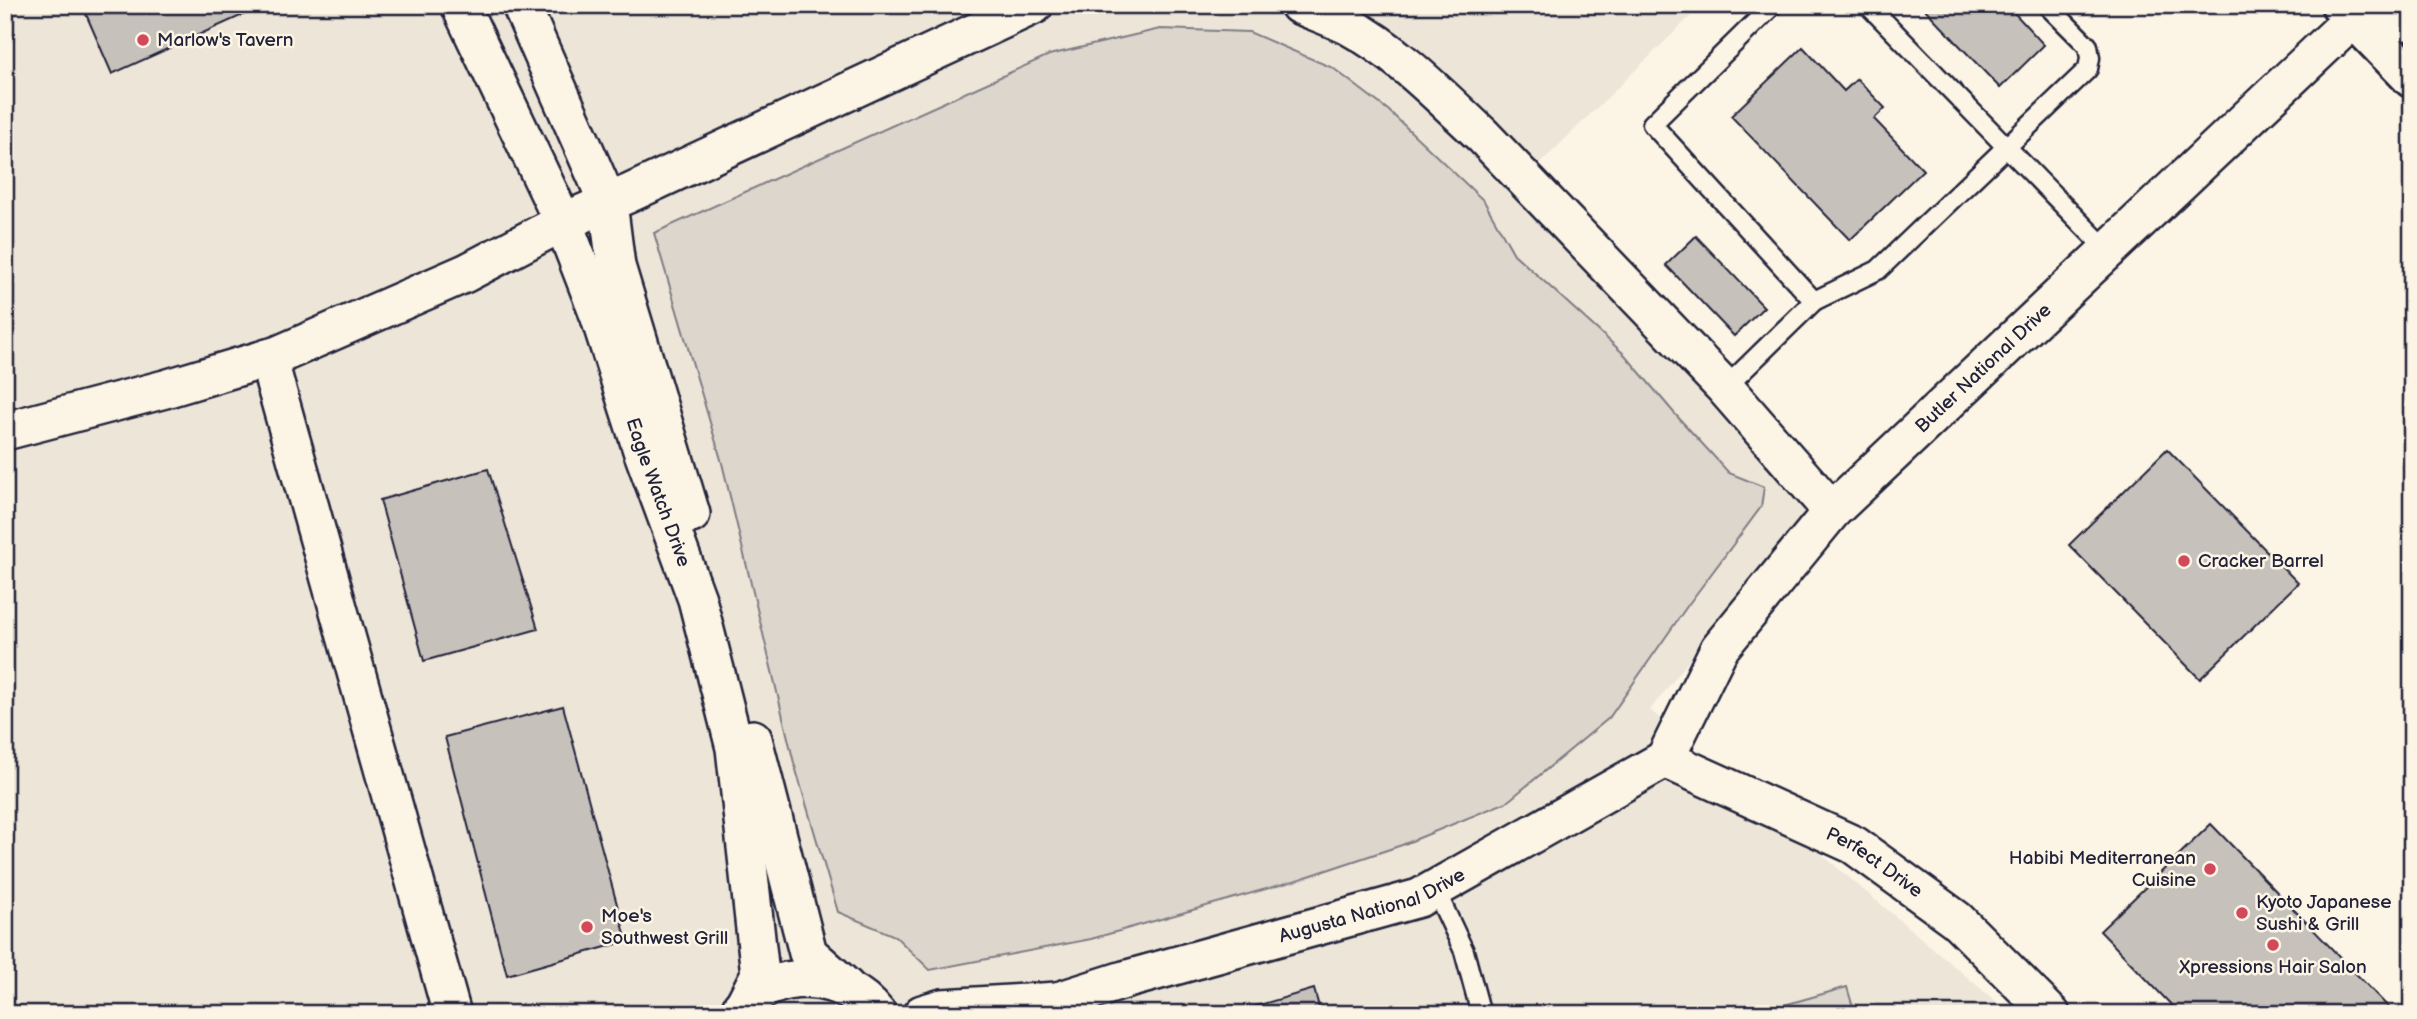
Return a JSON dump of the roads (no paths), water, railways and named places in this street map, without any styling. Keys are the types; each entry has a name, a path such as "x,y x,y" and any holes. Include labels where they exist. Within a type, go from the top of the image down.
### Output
{"main road":[{"path":"2347,12 2412,21"},
{"path":"2347,12 2412,78"}],"street":[{"name":"Eagle Watch Drive","path":"460,5 563,222 599,315 642,450 697,599 735,747 760,974 741,1008"},
{"name":"Eagle Watch Drive","path":"521,5 608,203 616,266 723,616 808,953 846,987 869,1003 877,1014"},
{"path":"5,431 165,389 268,358 466,273 563,222 1034,5"},
{"path":"1299,5 1350,27 1388,52 1483,136 1725,388 1832,511"},
{"name":"Butler National Drive","path":"1665,759 1719,649 1832,511 2107,250 2347,12"},
{"path":"268,358 452,1014"},
{"name":"Augusta National Drive","path":"922,1014 942,1008 1047,1007 1124,980 1419,898 1665,759"},
{"name":"Perfect Drive","path":"1665,759 1854,845 1957,920 2052,1014"},
{"name":"Eagle Watch Drive","path":"741,1008 768,988 793,979 820,980 846,987"}],"lane":[{"path":"1773,5 1652,124 1814,301"},
{"path":"1868,5 2107,250"},
{"path":"1725,388 1814,301 1878,270 2088,69 2088,47 2047,5"},
{"path":"1435,889 1464,951 1481,1014"}],"place":[{"name":"Marlow's Tavern","path":"143,40"},
{"name":"Cracker Barrel","path":"2184,561"},
{"name":"Habibi Mediterranean Cuisine","path":"2210,869"},
{"name":"Kyoto Japanese Sushi & Grill","path":"2242,913"},
{"name":"Moe's Southwest Grill","path":"587,927"},
{"name":"Xpressions Hair Salon","path":"2273,945"}]}
